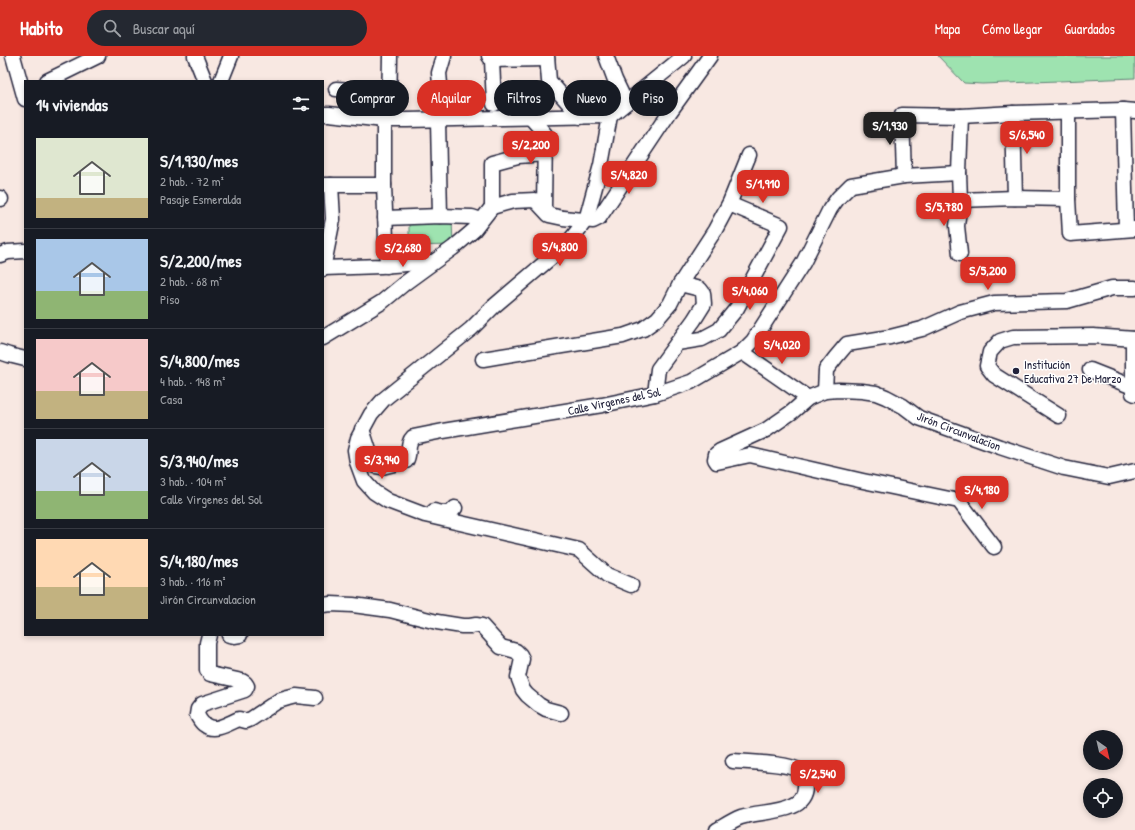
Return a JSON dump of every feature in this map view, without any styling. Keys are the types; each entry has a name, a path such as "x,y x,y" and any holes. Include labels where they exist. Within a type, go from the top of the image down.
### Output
{"street":[{"path":"13,56 24,95"},
{"path":"49,80 98,56"},
{"path":"195,56 206,80"},
{"path":"221,80 231,56"},
{"path":"389,80 390,56"},
{"path":"440,80 439,73 444,56"},
{"path":"606,56 626,103"},
{"path":"621,107 684,56"},
{"path":"324,337 382,302 405,282 453,248 474,230 492,207 512,201 535,200 549,215 593,221 599,218 669,112 710,56"},
{"path":"494,104 490,58 547,58 549,80 582,117"},
{"path":"904,176 902,115 961,116 1013,113 1068,112 1129,111 1130,229 1070,234 1068,199 1068,112"},
{"path":"1013,113 1015,198"},
{"path":"324,114 336,114"},
{"path":"386,116 384,186 387,266"},
{"path":"403,116 438,120 610,116 601,165 586,220 568,243 493,307 471,329 384,399 371,414 362,429 354,450 364,481 374,492 388,501 425,515 579,550 606,575 631,585"},
{"path":"960,254 957,226 960,200 959,173 961,116"},
{"path":"531,118 545,134 544,208"},
{"path":"438,120 440,216"},
{"path":"492,207 492,163 518,156 545,154"},
{"path":"483,359 623,336 643,329 657,319 670,304 680,284 715,230 730,202 749,155"},
{"name":"Calle Virgenes del Sol","path":"362,429 372,460 376,466 382,467 406,461 409,456 410,439 413,437 602,406 655,394 690,382 742,352 753,341 803,263 830,210 838,198 851,185 904,176 959,173"},
{"path":"324,263 333,219 327,185 384,186"},
{"path":"960,200 1015,198 1068,199"},
{"path":"677,343 702,339 719,330 737,308 781,226 734,206"},
{"path":"385,218 440,216 472,217 481,220"},
{"path":"0,255 8,252 24,252"},
{"path":"324,268 387,266 433,262"},
{"path":"655,394 658,369 704,304 703,293 700,289 680,284"},
{"path":"825,391 826,370 847,344 890,337 922,329 960,312 994,303 1067,301 1112,288 1135,288"},
{"path":"1059,416 994,375 987,366 990,352 1000,341 1013,337 1093,336 1134,339 1134,390 1090,370"},
{"path":"0,352 24,359"},
{"path":"742,352 808,398"},
{"name":"Jirón Circunvalacion","path":"994,547 959,501 750,456 718,462 715,459 716,454 766,430 792,412 808,398 825,391 839,390 876,393 903,406 919,418 1000,448 1064,468 1109,477 1135,471"},
{"path":"425,515 432,510 445,513 452,512 455,508"},
{"path":"324,605 343,604 390,610 436,622 462,626 482,626 501,647 516,651 520,655 522,659 518,677 523,690 527,695 539,705 561,713"},
{"path":"209,636 207,643 207,670 210,674 242,682 247,686 245,690 202,704 198,709 197,715 204,725 209,728 216,729 239,719 246,721 278,701 288,698 296,696 315,698"},
{"path":"716,830 740,818 777,811 792,806 803,797 806,789 805,777 801,771 796,768 771,764 733,761"}],"green space":[{"path":"938,56 1135,56 1135,78 982,84 964,83"},
{"path":"452,220 453,245 409,246 409,222"}],"place":[{"name":"Institución Educativa 27 De Marzo","path":"1016,371"}]}
